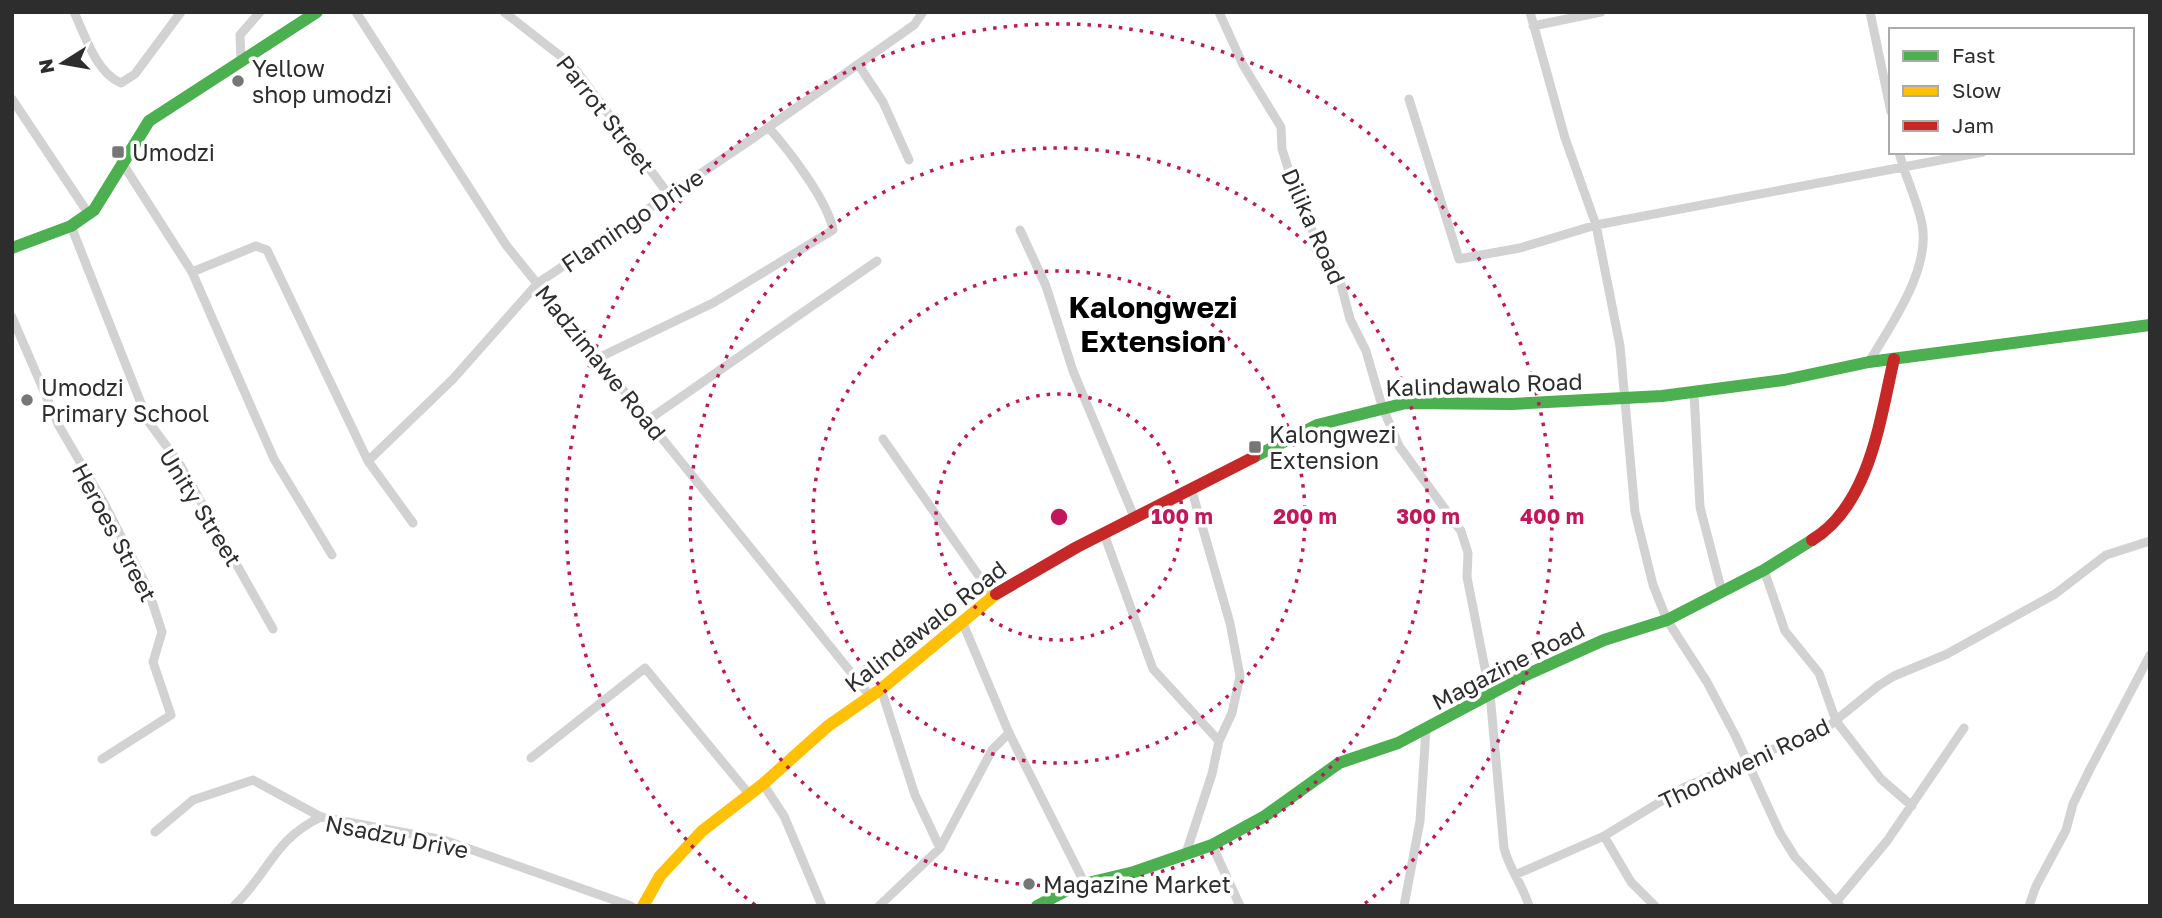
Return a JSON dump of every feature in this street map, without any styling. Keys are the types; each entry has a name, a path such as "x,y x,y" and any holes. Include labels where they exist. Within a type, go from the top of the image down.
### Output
{"street":[{"path":"74,12 103,69 111,79 121,83 135,75 181,12"},
{"path":"241,60 240,35 260,12"},
{"path":"12,248 71,226 88,213 98,205 121,161 149,121 317,12"},
{"name":"Madzimawe Road","path":"356,12 506,245 648,420 876,692"},
{"name":"Parrot Street","path":"504,12 572,65 669,195"},
{"name":"Flamingo Drive","path":"369,461 453,380 538,283 914,25 923,12"},
{"name":"Dilika Road","path":"1219,12 1243,65 1281,127 1282,149 1295,190 1315,237 1339,277 1350,319 1366,351 1382,406 1399,446 1461,531 1468,553 1467,577 1490,694 1504,848 1529,906"},
{"path":"1530,12 1565,138 1596,225 1620,345 1635,512 1653,585 1667,620 1707,682 1780,834 1795,857 1838,904 1912,806 1964,728"},
{"path":"1533,26 1601,12"},
{"path":"1870,12 1889,102"},
{"path":"858,64 883,102 909,160"},
{"path":"12,99 88,213"},
{"path":"1409,99 1460,259 1520,248 1596,225 1972,154"},
{"path":"598,358 713,303 833,230 809,182 786,146 768,127"},
{"path":"1869,362 1909,293 1922,246 1923,227 1918,206 1899,154"},
{"path":"121,161 192,272 285,481 332,555"},
{"name":"Unity Street","path":"71,226 148,421 178,463 273,629"},
{"path":"1020,230 1046,286 1073,371 1135,519"},
{"path":"192,272 256,246 267,250 340,407 369,461 413,523"},
{"path":"648,420 877,261"},
{"name":"Heroes Street","path":"12,317 59,426 104,503 148,589 162,632 153,662 171,715 103,759"},
{"name":"Kalindawalo Road","path":"643,906 679,853 828,726 876,692 993,596 1030,572 1317,425 1382,406 1406,402 1626,401 1784,380 1869,362 2150,325"},
{"name":"Magazine Road","path":"1037,906 1062,891 1134,872 1212,845 1265,816 1339,763 1426,729 1490,694 1604,640 1667,620 1764,570 1821,535 1846,508 1874,445 1894,359"},
{"path":"1694,392 1700,507 1723,592"},
{"path":"883,439 993,596"},
{"path":"1185,853 1219,741 1238,692 1239,663 1192,491"},
{"path":"1104,534 1153,669 1219,741"},
{"name":"Thondweni Road","path":"1514,876 1604,836 1684,788 1836,721 1894,676 1947,654 2055,594 2106,555 2150,541"},
{"path":"1764,570 1785,632 1819,673 1836,721 1881,779 1912,806"},
{"path":"962,621 1009,733 1085,884"},
{"path":"2029,906 2036,886 2066,830 2089,771 2150,655"},
{"path":"531,758 645,668 749,794"},
{"path":"876,692 915,795 940,848"},
{"path":"1404,906 1420,821 1426,729"},
{"path":"879,906 940,848 992,750 1009,733"},
{"path":"155,832 193,800 253,780 321,817"},
{"path":"763,784 784,816 821,906"},
{"name":"Nsadzu Drive","path":"234,906 286,839 321,817 444,840 631,906"},
{"path":"1604,836 1631,882 1655,906"},
{"path":"1212,845 1240,906"}],"traffic: fast":[{"path":"12,248 71,226 94,210 149,121 317,12"},
{"path":"1254,457 1317,425 1406,403 1512,404 1662,396 1784,380 1869,362 2150,325"},
{"path":"1037,906 1075,886 1134,872 1212,845 1265,816 1339,763 1398,743 1526,675 1604,640 1667,620 1764,570 1812,540"}],"traffic: slow":[{"path":"643,906 660,876 702,831 763,784 828,726 881,689 996,594"}],"traffic: jam":[{"path":"1812,540 1832,525 1860,483 1870,459 1894,359"},
{"path":"996,594 1077,547 1254,457"}],"place":[{"name":"Yellow shop umodzi","path":"238,81"},
{"name":"Umodzi","path":"118,152"},
{"name":"Umodzi Primary School","path":"27,400"},
{"name":"Kalongwezi Extension","path":"1255,447"},
{"name":"Magazine Market","path":"1029,884"}],"district":[{"name":"Kalongwezi Extension","path":"1153,324"}]}
